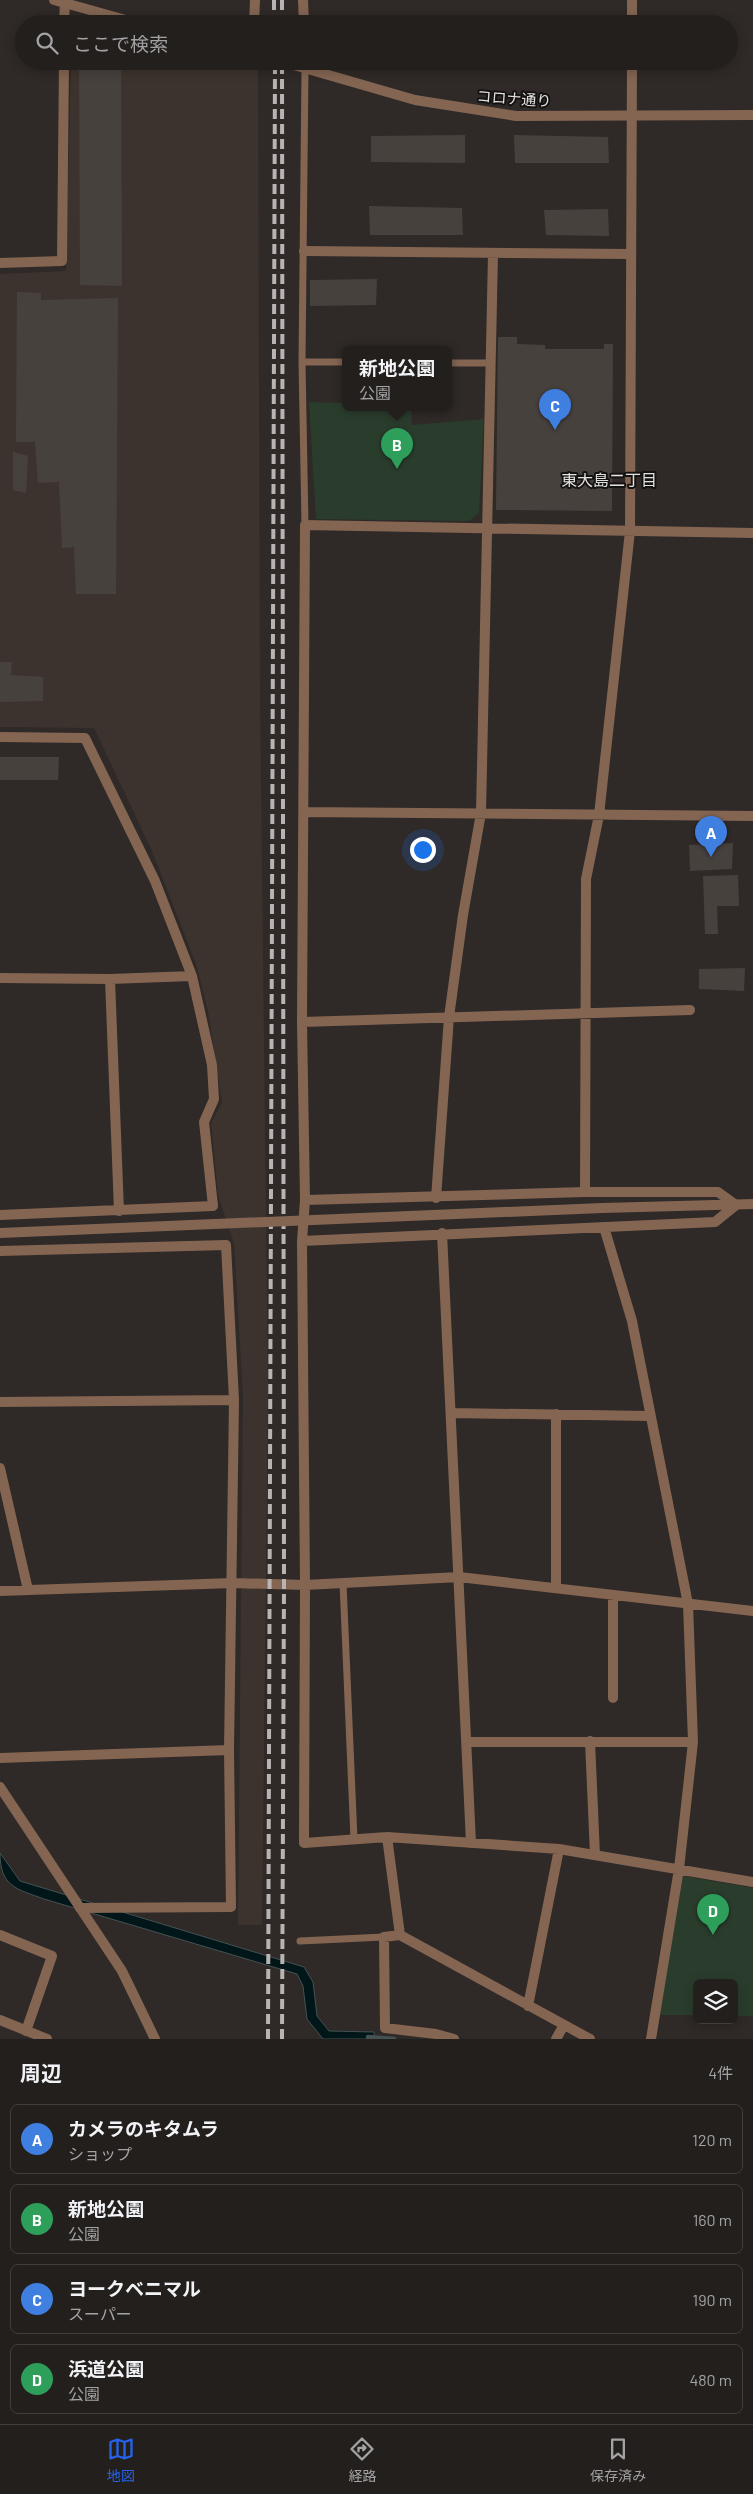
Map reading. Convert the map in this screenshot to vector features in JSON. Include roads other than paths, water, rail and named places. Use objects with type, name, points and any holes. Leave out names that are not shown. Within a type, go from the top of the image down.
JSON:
[{"type":"street","points":[[254,15],[255,0]]},
{"type":"street","points":[[303,0],[304,15]]},
{"type":"street","points":[[632,0],[632,15]]},
{"type":"street","points":[[63,15],[61,1],[109,15]]},
{"type":"street","points":[[0,263],[62,261],[64,70]]},
{"type":"street","name":"コロナ通り","points":[[321,70],[415,100],[516,116],[753,114]]},
{"type":"street","points":[[585,1192],[586,879],[599,815],[630,531],[632,70]]},
{"type":"street","points":[[304,251],[630,254]]},
{"type":"street","points":[[436,1198],[449,1017],[463,915],[481,813],[493,254]]},
{"type":"street","points":[[753,533],[305,525],[302,1022],[305,1200],[302,1241],[305,1585],[304,1843],[386,1837],[559,1849],[753,1882]]},
{"type":"street","points":[[0,737],[85,738],[154,881],[192,976],[212,1065],[214,1098],[204,1122],[213,1206],[0,1215]]},
{"type":"street","points":[[304,812],[753,816]]},
{"type":"street","points":[[0,978],[110,979],[192,976]]},
{"type":"street","points":[[110,979],[119,1211]]},
{"type":"street","points":[[302,1022],[690,1010]]},
{"type":"street","points":[[305,1200],[436,1198],[585,1192],[718,1192],[736,1205]]},
{"type":"street","points":[[0,1233],[602,1208],[753,1204]]},
{"type":"street","points":[[302,1241],[442,1233],[715,1222],[736,1205]]},
{"type":"street","points":[[604,1227],[632,1321],[688,1604],[693,1742],[679,1868],[651,2039]]},
{"type":"street","points":[[442,1233],[471,1843]]},
{"type":"street","points":[[0,1251],[226,1245],[234,1400],[233,1582],[229,1750],[231,1908],[80,1908]]},
{"type":"street","points":[[0,1402],[234,1400]]},
{"type":"street","points":[[451,1413],[650,1416]]},
{"type":"street","points":[[556,1414],[556,1588]]},
{"type":"street","points":[[0,1468],[28,1590]]},
{"type":"street","points":[[0,1591],[233,1582],[305,1585],[458,1577],[753,1611]]},
{"type":"street","points":[[613,1595],[613,1698]]},
{"type":"street","points":[[590,1741],[595,1855]]},
{"type":"street","points":[[467,1742],[693,1742]]},
{"type":"street","points":[[0,1758],[229,1750]]},
{"type":"street","points":[[0,1787],[122,1971],[155,2039]]},
{"type":"street","points":[[386,1837],[400,1935]]},
{"type":"street","points":[[528,2006],[559,1849]]},
{"type":"street","points":[[0,1935],[52,1956],[26,2031]]},
{"type":"street","points":[[454,2039],[436,2034],[385,2028],[384,1937],[400,1935],[590,2039]]},
{"type":"street","points":[[0,2020],[47,2039]]},
{"type":"street","points":[[556,2039],[564,2024]]},
{"type":"lane","points":[[305,70],[302,362],[305,525]]},
{"type":"lane","points":[[302,362],[342,362]]},
{"type":"lane","points":[[452,363],[490,363]]},
{"type":"lane","points":[[343,1583],[354,1839]]},
{"type":"lane","points":[[300,1941],[384,1937]]},
{"type":"waterway","points":[[368,2037],[394,2039]]},
{"type":"railway","points":[[274,0],[274,15]]},
{"type":"railway","points":[[282,0],[282,15]]},
{"type":"railway","points":[[268,2039],[275,70]]},
{"type":"railway","points":[[282,70],[284,1583],[282,2039]]},
{"type":"place","name":"ヨークベニマル","points":[[555,430]]},
{"type":"place","name":"新地公園","points":[[397,469]]},
{"type":"place","name":"カメラのキタムラ","points":[[711,857]]},
{"type":"place","name":"浜道公園","points":[[713,1935]]},
{"type":"district","name":"東大島二丁目","points":[[609,479]]}]
